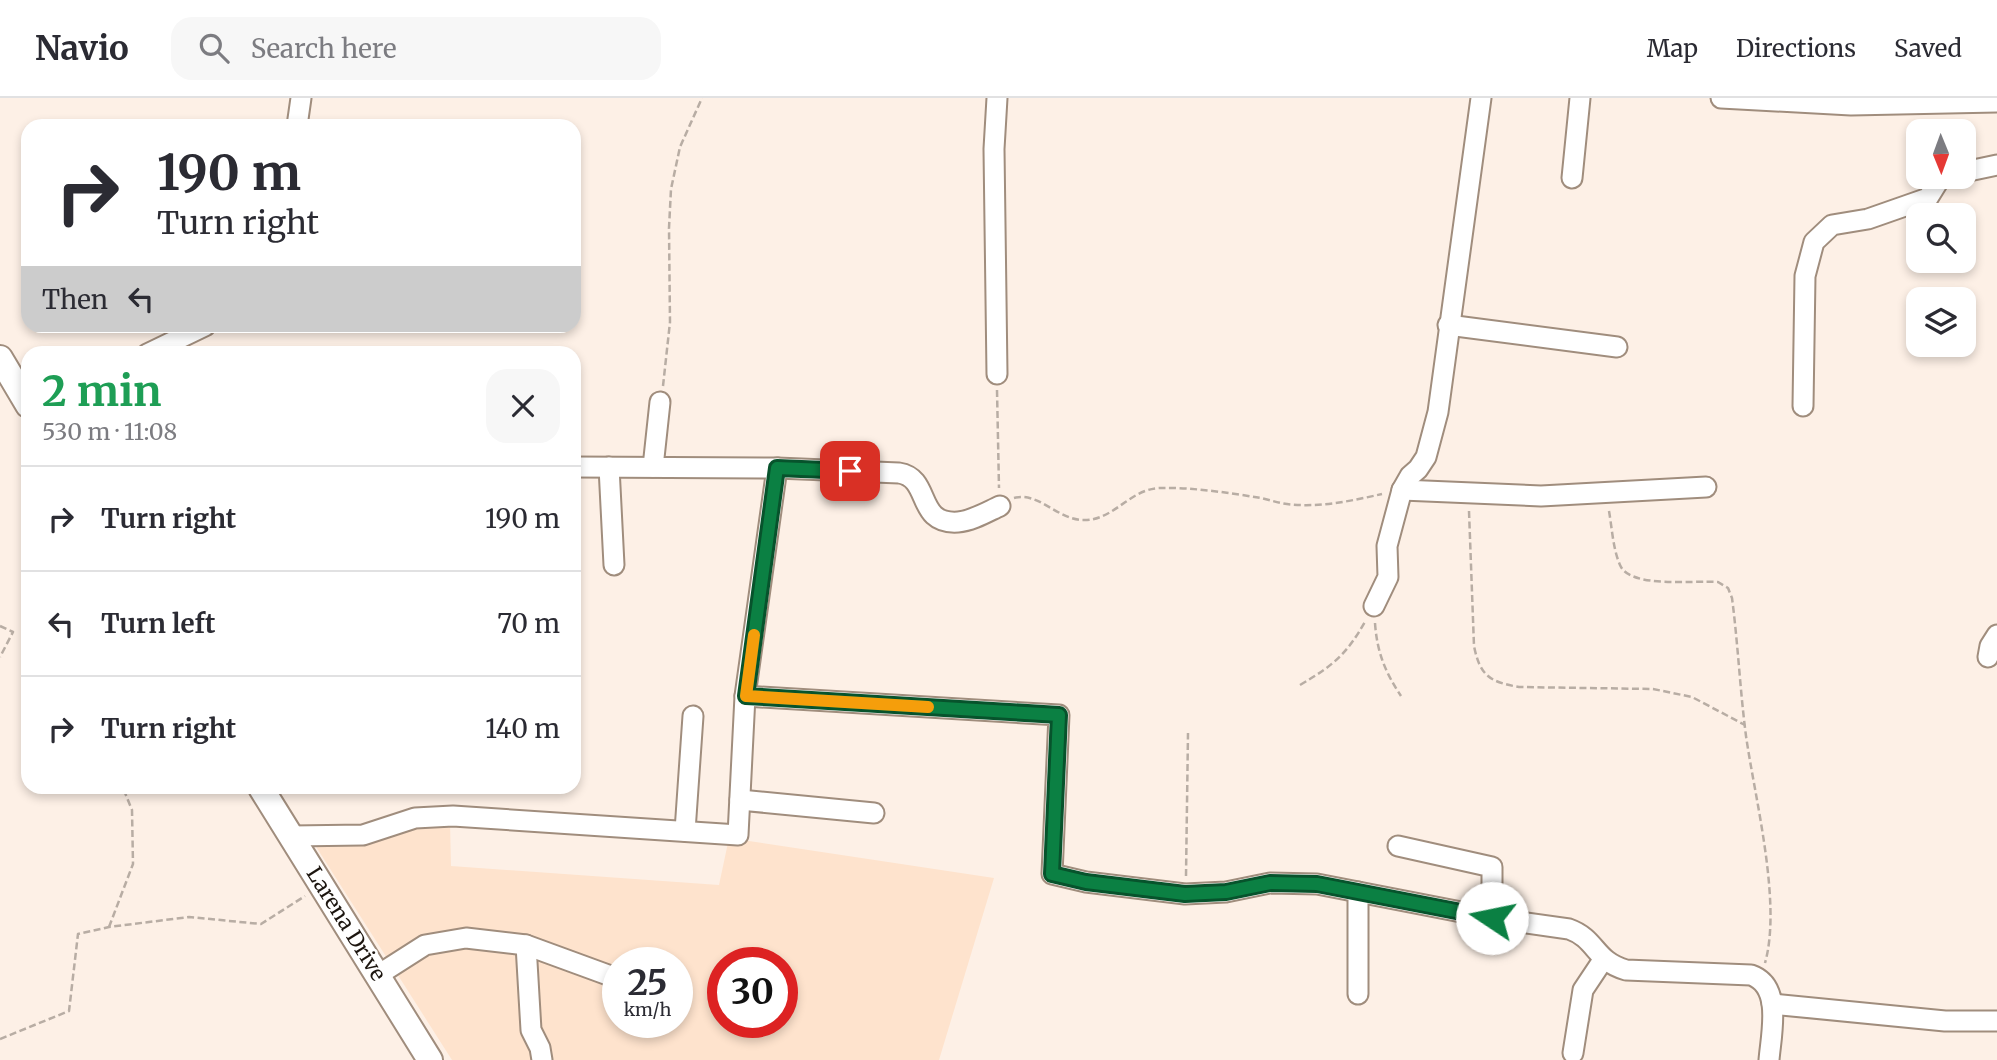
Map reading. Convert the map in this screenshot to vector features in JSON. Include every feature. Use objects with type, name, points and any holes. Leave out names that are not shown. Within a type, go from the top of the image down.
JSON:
[{"type":"main road","points":[[0,358],[21,393]]},
{"type":"main road","name":"Larena Drive","points":[[265,794],[430,1060]]},
{"type":"street","points":[[298,119],[301,98]]},
{"type":"street","points":[[997,98],[994,149],[997,374]]},
{"type":"street","points":[[1374,606],[1388,577],[1387,546],[1402,490],[1426,457],[1443,386],[1448,325],[1480,98]]},
{"type":"street","points":[[1572,178],[1580,98]]},
{"type":"street","points":[[1721,98],[1851,105],[1963,100],[1997,102]]},
{"type":"street","points":[[1976,169],[1997,165]]},
{"type":"street","points":[[1803,406],[1805,276],[1814,242],[1832,225],[1868,219],[1928,198],[1934,189]]},
{"type":"street","points":[[1448,325],[1618,347]]},
{"type":"street","points":[[163,346],[190,333]]},
{"type":"street","points":[[653,467],[660,402]]},
{"type":"street","points":[[581,467],[777,468],[908,474],[915,479],[925,504],[933,515],[947,521],[960,522],[1000,506]]},
{"type":"street","points":[[610,467],[614,565]]},
{"type":"street","points":[[292,836],[363,835],[415,818],[442,816],[738,835],[746,696],[777,468]]},
{"type":"street","points":[[1402,490],[1541,496],[1706,487]]},
{"type":"street","points":[[1988,657],[1990,646],[1997,635]]},
{"type":"street","points":[[746,696],[1059,715],[1052,874],[1086,882],[1185,894],[1226,892],[1270,883],[1295,882],[1492,918],[1569,929],[1580,933],[1603,960],[1626,970],[1751,975],[1760,978],[1767,985],[1772,1004],[1769,1060]]},
{"type":"street","points":[[685,831],[693,716]]},
{"type":"street","points":[[740,800],[874,813]]},
{"type":"street","points":[[1398,846],[1492,867],[1492,918]]},
{"type":"street","points":[[1358,892],[1358,995]]},
{"type":"street","points":[[378,975],[425,945],[466,938],[526,945],[602,973]]},
{"type":"street","points":[[526,945],[531,1030],[540,1048],[542,1060]]},
{"type":"street","points":[[1573,1052],[1583,990],[1603,960]]},
{"type":"street","points":[[1772,1004],[1945,1021],[1997,1021]]},
{"type":"path","points":[[660,402],[670,322],[671,188],[680,147],[702,98]]},
{"type":"path","points":[[997,374],[1000,506]]},
{"type":"path","points":[[1000,506],[1009,500],[1028,497],[1061,515],[1082,520],[1098,518],[1114,511],[1135,494],[1160,488],[1247,496],[1284,504],[1306,505],[1364,499],[1402,490]]},
{"type":"path","points":[[1468,493],[1474,646],[1477,662],[1485,675],[1498,684],[1519,687],[1653,689],[1692,698],[1745,725]]},
{"type":"path","points":[[1606,494],[1620,567],[1629,576],[1642,580],[1717,582],[1728,588],[1734,612],[1745,725],[1765,854],[1770,919],[1766,960],[1760,978]]},
{"type":"path","points":[[1300,685],[1342,656],[1355,640],[1374,606]]},
{"type":"path","points":[[1374,606],[1381,660],[1388,677],[1401,696]]},
{"type":"path","points":[[0,626],[13,632],[0,657]]},
{"type":"path","points":[[1185,894],[1188,733]]},
{"type":"path","points":[[109,927],[133,864],[132,810],[125,794]]},
{"type":"path","points":[[0,1040],[69,1011],[78,934],[109,927],[189,917],[261,923],[322,885]]},
{"type":"shaded area","points":[[450,822],[451,866],[719,885],[729,838],[994,878],[939,1060],[452,1060],[313,842],[406,826]]},
{"type":"slow traffic","points":[[754,635],[746,696],[928,707]]},
{"type":"route","points":[[850,471],[777,468],[746,696],[1059,715],[1052,874],[1086,882],[1185,894],[1226,892],[1270,883],[1317,884],[1492,918]]}]
